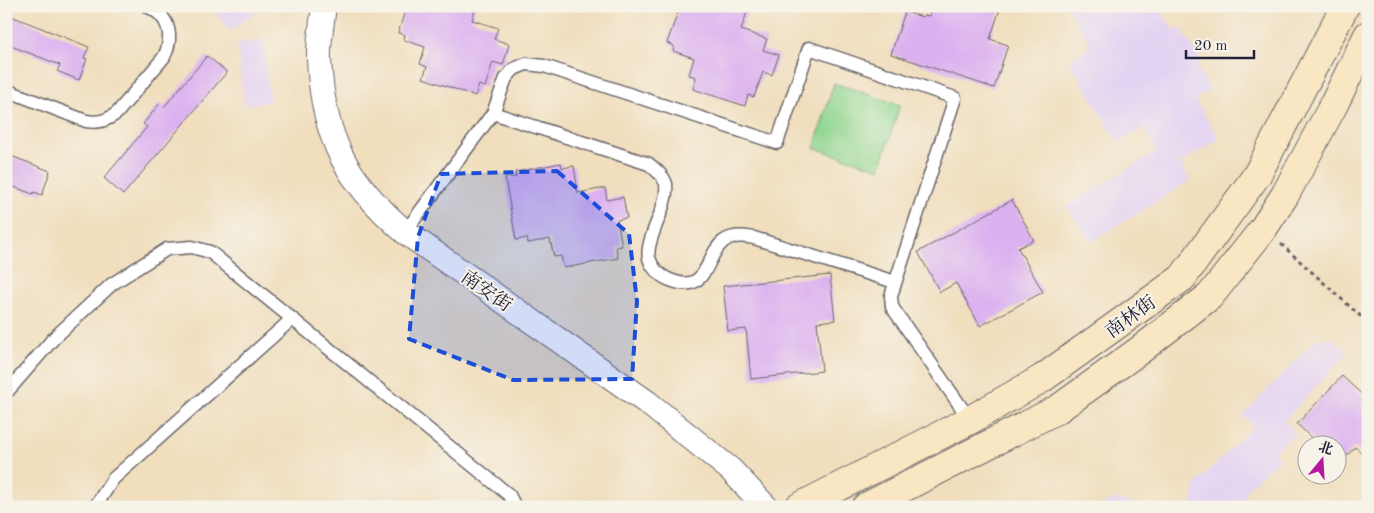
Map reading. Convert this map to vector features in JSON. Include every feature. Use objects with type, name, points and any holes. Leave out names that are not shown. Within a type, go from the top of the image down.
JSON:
[{"type":"main road","name":"南林街","points":[[799,507],[970,420],[1043,378],[1182,278],[1257,175],[1339,13]]},
{"type":"main road","name":"南林街","points":[[866,507],[1058,409],[1140,350],[1210,296],[1263,229],[1285,195],[1333,106],[1368,35]]},
{"type":"street","name":"南安街","points":[[324,6],[319,58],[326,116],[336,148],[353,178],[385,215],[405,232],[648,403],[731,470],[766,507]]},
{"type":"lane","points":[[6,90],[86,121],[98,123],[107,120],[117,113],[164,58],[168,48],[170,33],[168,24],[162,16],[147,6]]},
{"type":"lane","points":[[405,232],[493,113],[506,78],[514,70],[526,64],[544,66],[777,143],[809,48],[955,98],[891,296],[892,307],[970,420]]},
{"type":"lane","points":[[493,113],[649,164],[659,172],[666,183],[665,197],[648,247],[649,257],[654,268],[670,280],[681,283],[692,282],[701,276],[723,241],[733,236],[743,236],[895,282]]},
{"type":"lane","points":[[6,393],[54,338],[112,284],[167,249],[192,247],[210,252],[509,494],[514,507]]},
{"type":"lane","points":[[95,507],[113,479],[292,319]]},
{"type":"path","points":[[1263,229],[1368,323]]},
{"type":"highlighted area","points":[[557,171],[629,234],[637,301],[632,379],[513,380],[409,339],[418,237],[441,174]]},
{"type":"shaded area","points":[[211,6],[261,6],[262,8],[229,31]]},
{"type":"shaded area","points":[[1067,6],[1136,6],[1142,16],[1158,6],[1173,30],[1180,27],[1201,62],[1196,66],[1210,90],[1195,99],[1219,139],[1180,163],[1190,181],[1090,242],[1067,206],[1157,151],[1143,128],[1118,143],[1068,60],[1091,46]]},
{"type":"shaded area","points":[[263,40],[270,102],[244,105],[237,43]]},
{"type":"shaded area","points":[[1331,338],[1348,352],[1284,421],[1296,432],[1274,452],[1279,459],[1246,490],[1244,507],[1191,507],[1195,485],[1253,426],[1243,415],[1317,339]]},
{"type":"shaded area","points":[[1114,499],[1145,507],[1099,507]]},
{"type":"green space","points":[[834,83],[900,105],[880,169],[814,148]]},
{"type":"building","points":[[419,6],[476,6],[472,20],[498,28],[494,39],[509,44],[503,65],[493,62],[485,87],[479,85],[475,96],[423,78],[427,67],[420,64],[425,47],[404,40],[405,35],[398,33],[406,8],[417,12]]},
{"type":"building","points":[[680,6],[749,6],[741,30],[767,39],[763,50],[779,55],[772,75],[763,72],[754,97],[748,95],[745,106],[693,89],[696,77],[689,75],[694,58],[673,51],[674,46],[667,43]]},
{"type":"building","points":[[933,6],[1001,6],[990,39],[1008,45],[994,88],[891,54],[905,12],[923,17],[924,15],[929,16]]},
{"type":"building","points":[[6,14],[89,47],[84,58],[87,59],[79,80],[57,71],[60,65],[6,44]]},
{"type":"building","points":[[207,56],[227,72],[123,195],[104,178],[147,127],[143,124],[160,103],[164,107]]},
{"type":"building","points":[[6,154],[50,171],[42,195],[34,192],[33,194],[6,184]]},
{"type":"building","points":[[561,163],[562,168],[574,166],[578,193],[605,188],[607,200],[623,197],[627,218],[617,220],[622,246],[616,247],[618,258],[564,268],[561,256],[554,257],[550,239],[528,243],[527,238],[516,240],[505,178],[516,177],[515,172]]},
{"type":"building","points":[[1012,200],[1034,240],[1018,248],[1043,292],[980,326],[956,283],[940,292],[918,252]]},
{"type":"building","points":[[830,275],[835,320],[817,322],[822,371],[751,379],[746,329],[728,331],[723,286]]},
{"type":"building","points":[[1342,376],[1368,400],[1368,458],[1355,447],[1346,456],[1346,436],[1310,436],[1297,424]]}]
